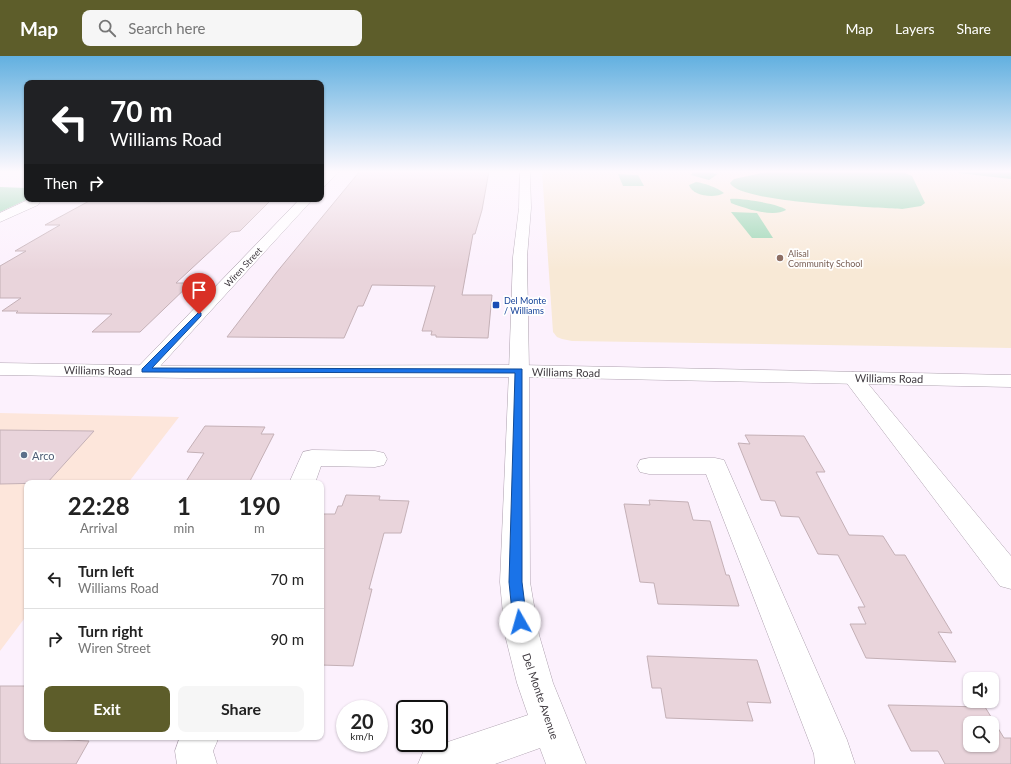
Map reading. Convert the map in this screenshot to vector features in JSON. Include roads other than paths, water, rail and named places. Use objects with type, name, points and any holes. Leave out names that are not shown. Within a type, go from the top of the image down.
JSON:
[{"type":"street","points":[[0,218],[30,204]]},
{"type":"street","name":"Wiren Street","points":[[145,371],[302,204]]},
{"type":"street","name":"Del Monte Avenue","points":[[525,204],[520,256],[515,582],[522,635],[535,683],[550,726],[566,764]]},
{"type":"street","name":"Williams Road","points":[[0,369],[145,371],[519,371],[1011,380]]},
{"type":"street","points":[[853,378],[1011,577]]},
{"type":"street","points":[[303,480],[312,458],[375,459]]},
{"type":"street","points":[[649,466],[715,466],[834,754],[836,764]]},
{"type":"street","points":[[438,764],[550,726]]},
{"type":"street","points":[[198,764],[194,751],[199,740]]},
{"type":"place","name":"Alisal Community School","points":[[780,258]]},
{"type":"place","name":"Del Monte / Williams","points":[[496,305]]},
{"type":"place","name":"Arco","points":[[24,455]]}]
